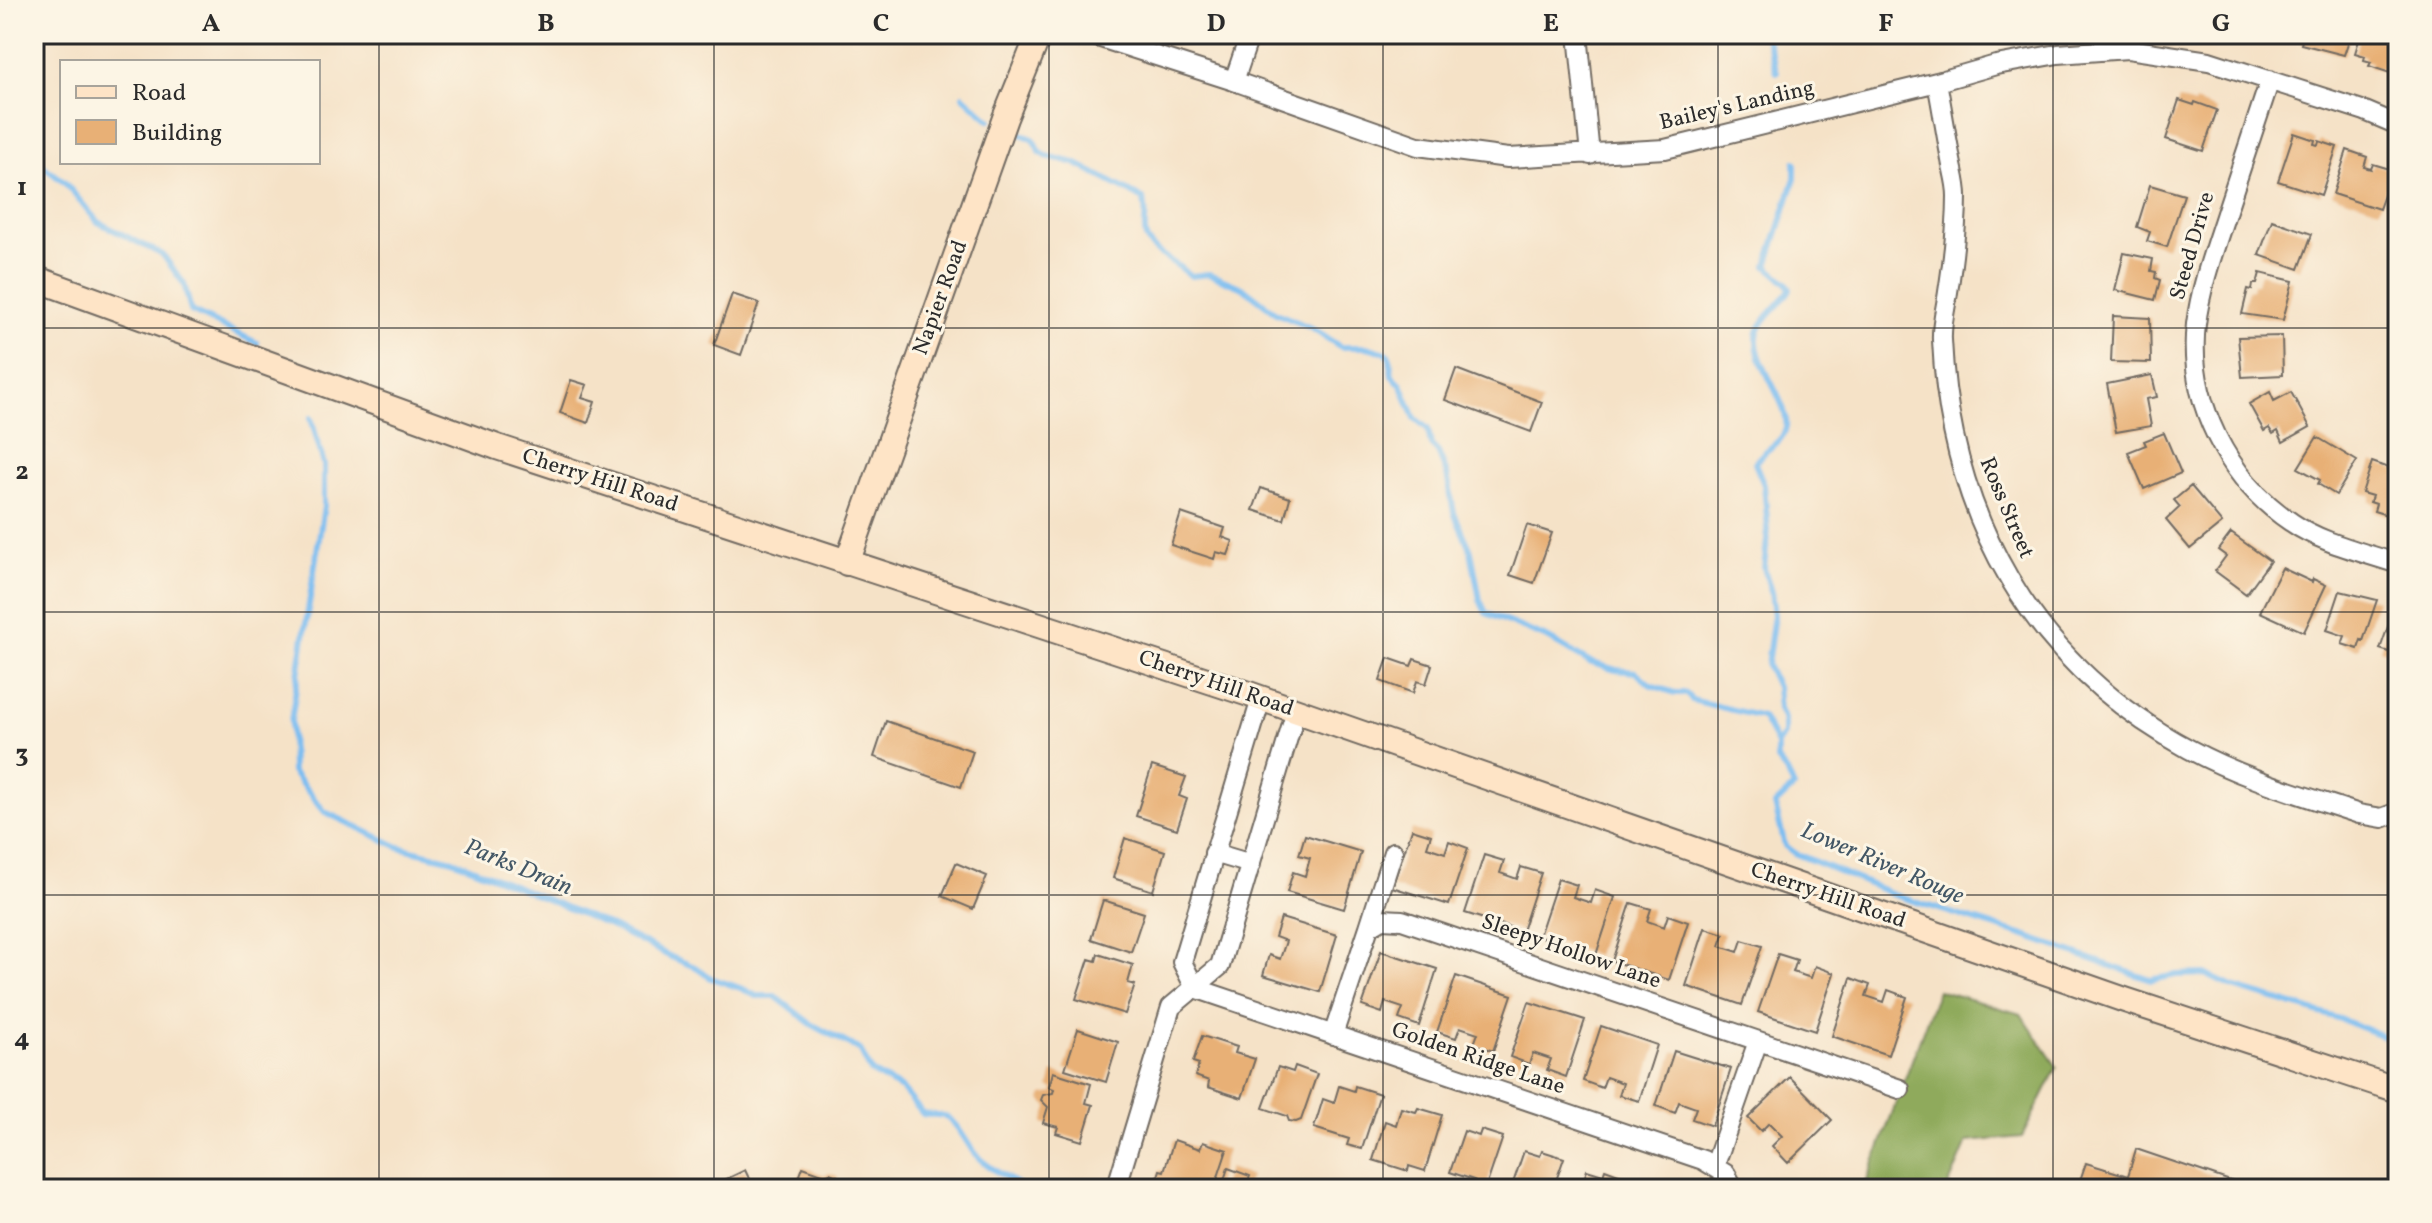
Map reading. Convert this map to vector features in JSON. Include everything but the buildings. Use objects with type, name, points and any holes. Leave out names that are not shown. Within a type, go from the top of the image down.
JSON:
[{"type":"street","name":"Napier Road","points":[[847,563],[1005,118],[1039,34]]},
{"type":"street","name":"Bailey's Landing","points":[[1088,34],[1234,81],[1418,146],[1508,158],[1665,149],[1996,65],[2058,54],[2128,49],[2209,61],[2365,111],[2398,125]]},
{"type":"street","points":[[1234,81],[1250,34]]},
{"type":"street","points":[[1578,34],[1590,155]]},
{"type":"street","name":"Steed Drive","points":[[2270,80],[2201,294],[2195,342],[2203,405],[2218,439],[2247,485],[2292,523],[2330,541],[2398,564]]},
{"type":"street","name":"Ross Street","points":[[1937,82],[1957,193],[1942,336],[1946,397],[1960,467],[1988,539],[2011,582],[2061,649],[2088,677],[2119,704],[2165,735],[2219,764],[2359,814],[2382,818],[2398,812]]},
{"type":"street","name":"Cherry Hill Road","points":[[34,278],[497,447],[1261,699],[2125,1000],[2398,1090]]},
{"type":"street","points":[[1195,988],[1182,962],[1261,699]]},
{"type":"street","points":[[1116,1189],[1171,1007],[1220,966],[1296,711]]},
{"type":"street","points":[[1333,1035],[1393,852]]},
{"type":"street","points":[[1214,853],[1251,864]]},
{"type":"street","name":"Sleepy Hollow Lane","points":[[1369,927],[1382,919],[1402,920],[1900,1089]]},
{"type":"street","name":"Golden Ridge Lane","points":[[1195,988],[1715,1165]]},
{"type":"street","points":[[1734,1189],[1726,1174],[1715,1165],[1758,1041]]},
{"type":"green space","points":[[1938,990],[2021,1014],[2057,1067],[2022,1137],[1967,1142],[1948,1187],[1952,1189],[1864,1189]]},
{"type":"waterway","name":"Lower River Rouge","points":[[1765,34],[1777,72]]},
{"type":"waterway","points":[[963,96],[990,120]]},
{"type":"waterway","points":[[1012,130],[1033,139],[1046,156],[1075,163],[1143,199],[1145,233],[1149,243],[1191,276],[1209,274],[1245,289],[1276,313],[1309,327],[1341,347],[1367,347],[1387,353],[1392,376],[1401,384],[1415,418],[1428,429],[1431,445],[1438,452],[1447,474],[1454,513],[1471,551],[1480,600],[1486,613],[1549,639],[1589,662],[1636,672],[1651,685],[1685,693],[1692,700],[1762,717],[1777,744]]},
{"type":"waterway","name":"Parks Drain","points":[[34,159],[64,182],[98,222],[163,255],[184,284],[191,311],[257,343]]},
{"type":"waterway","name":"Lower River Rouge","points":[[1795,162],[1795,178],[1767,266],[1790,289],[1762,324],[1757,341],[1764,368],[1783,408],[1785,431],[1755,463],[1764,485],[1768,530],[1764,568],[1774,615],[1767,665],[1777,687],[1779,709],[1784,720],[1784,734],[1777,744],[1777,760],[1794,787],[1775,805],[1785,846],[1794,853],[1900,897],[2151,980],[2205,974],[2230,986],[2340,1019],[2398,1042]]},
{"type":"waterway","name":"Parks Drain","points":[[311,418],[324,465],[324,506],[291,721],[292,772],[325,812],[399,847],[453,860],[608,925],[695,967],[711,978],[756,996],[775,996],[811,1024],[860,1050],[871,1072],[902,1089],[923,1114],[948,1118],[980,1159],[1024,1189]]}]
